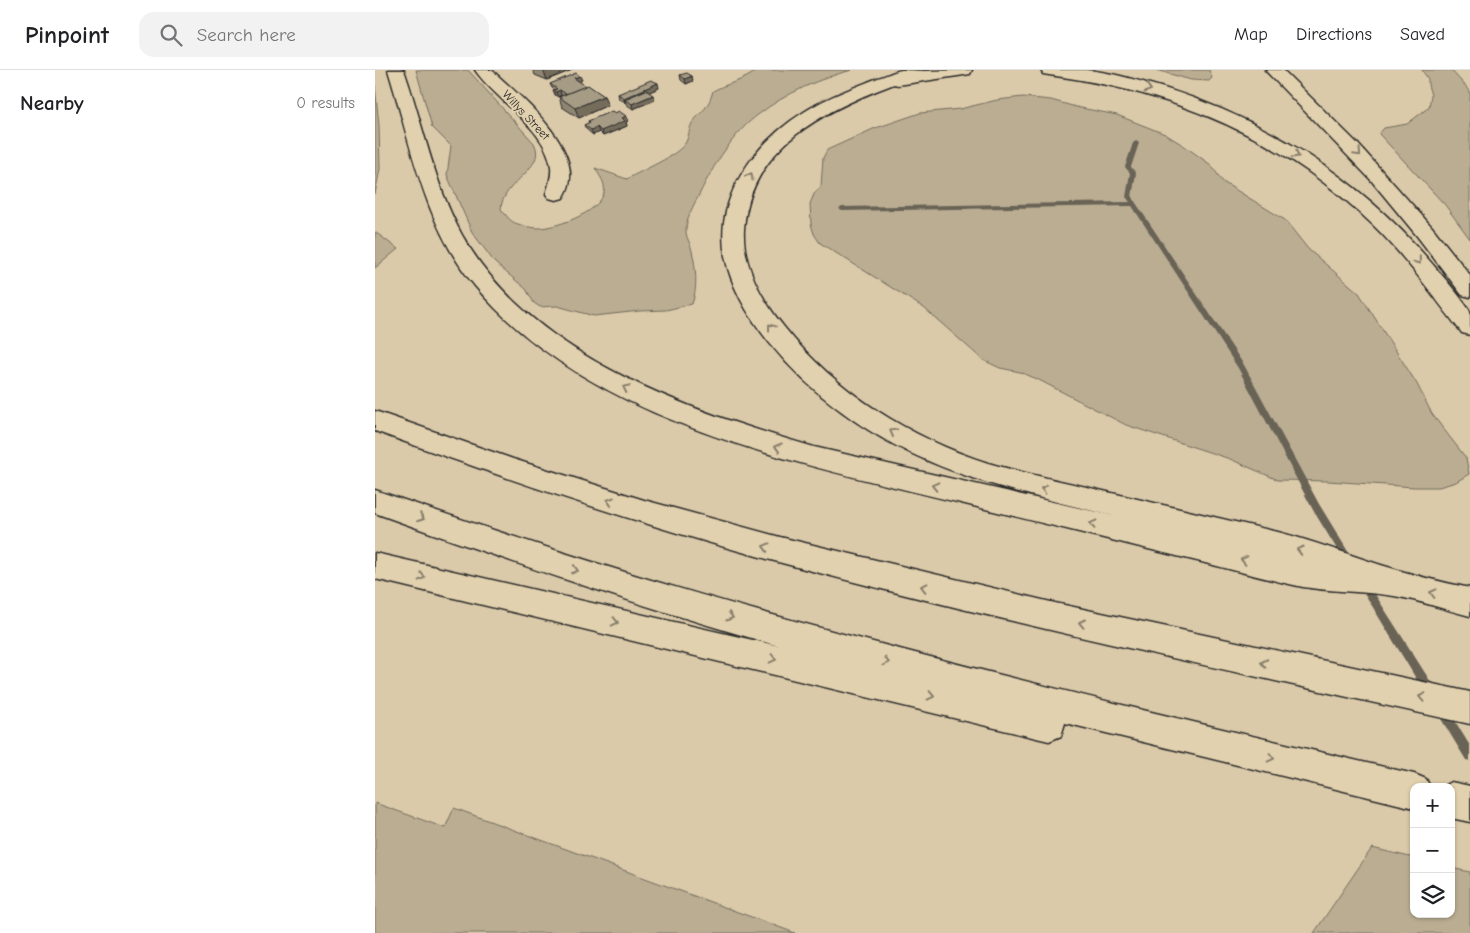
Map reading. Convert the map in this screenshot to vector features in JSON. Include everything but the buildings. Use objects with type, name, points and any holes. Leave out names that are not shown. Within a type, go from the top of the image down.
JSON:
[{"type":"main road","points":[[396,70],[437,200],[462,251],[491,290],[514,313],[541,335],[586,366],[627,389],[693,418],[790,450],[1142,524]]},
{"type":"main road","name":"Willys Street","points":[[483,70],[551,142],[560,163],[560,177],[556,194]]},
{"type":"main road","points":[[915,70],[832,104],[794,126],[761,159],[744,187],[735,214],[735,248],[739,265],[764,317],[805,368],[849,405],[910,441],[973,469],[1305,574],[1395,583],[1470,602]]},
{"type":"main road","points":[[885,82],[964,70]]},
{"type":"main road","points":[[1049,70],[1118,81],[1183,100],[1233,121],[1293,154],[1337,183],[1380,219],[1410,252],[1470,327]]},
{"type":"main road","points":[[1273,70],[1323,117],[1378,174],[1422,227],[1470,290]]},
{"type":"main road","points":[[375,422],[550,482],[763,546],[917,585],[1130,634],[1470,708]]},
{"type":"main road","points":[[375,501],[557,564],[749,623],[1123,730],[1224,747],[1410,790]]},
{"type":"main road","points":[[375,566],[1087,733],[1123,730]]},
{"type":"main road","points":[[1455,801],[1470,804]]},
{"type":"shaded area","points":[[416,70],[468,70],[534,143],[537,152],[535,160],[503,199],[501,209],[513,222],[538,228],[557,225],[580,216],[591,210],[599,202],[604,194],[604,185],[595,168],[627,179],[676,152],[686,142],[692,123],[707,105],[713,91],[718,88],[747,77],[757,70],[852,70],[815,82],[791,93],[750,121],[725,150],[705,183],[688,217],[686,233],[693,257],[696,284],[692,304],[666,310],[594,316],[557,306],[540,307],[534,303],[526,289],[495,263],[472,232],[447,175],[451,146],[432,127]]},
{"type":"shaded area","points":[[1156,70],[1209,70],[1212,78],[1209,81],[1191,80]]},
{"type":"shaded area","points":[[1422,70],[1451,70],[1470,91],[1470,239],[1445,205],[1379,134],[1384,128],[1407,124],[1429,107],[1431,95],[1428,79]]},
{"type":"shaded area","points":[[375,85],[379,125],[380,169],[375,194]]},
{"type":"shaded area","points":[[1023,97],[1051,100],[1117,115],[1165,134],[1211,165],[1223,182],[1285,220],[1308,249],[1359,293],[1417,384],[1432,414],[1466,458],[1469,474],[1456,482],[1439,487],[1278,480],[1230,459],[1126,425],[1037,379],[1020,372],[1000,368],[983,360],[924,308],[820,243],[814,234],[811,224],[810,204],[814,194],[821,186],[823,158],[827,150],[873,129],[920,113],[960,109],[997,100]]},
{"type":"shaded area","points":[[375,232],[398,249],[375,268]]},
{"type":"shaded area","points":[[375,803],[445,828],[454,808],[795,933],[375,933]]},
{"type":"shaded area","points":[[1372,848],[1410,857],[1410,918],[1455,918],[1455,869],[1470,872],[1470,933],[1314,933]]},
{"type":"waterway","points":[[1134,204],[1129,197],[1133,173],[1128,167],[1136,143]]},
{"type":"waterway","points":[[842,209],[1134,204]]},
{"type":"waterway","points":[[1134,204],[1241,367],[1316,507],[1349,561]]},
{"type":"waterway","points":[[1363,583],[1430,691]]},
{"type":"waterway","points":[[1442,710],[1470,756]]}]
